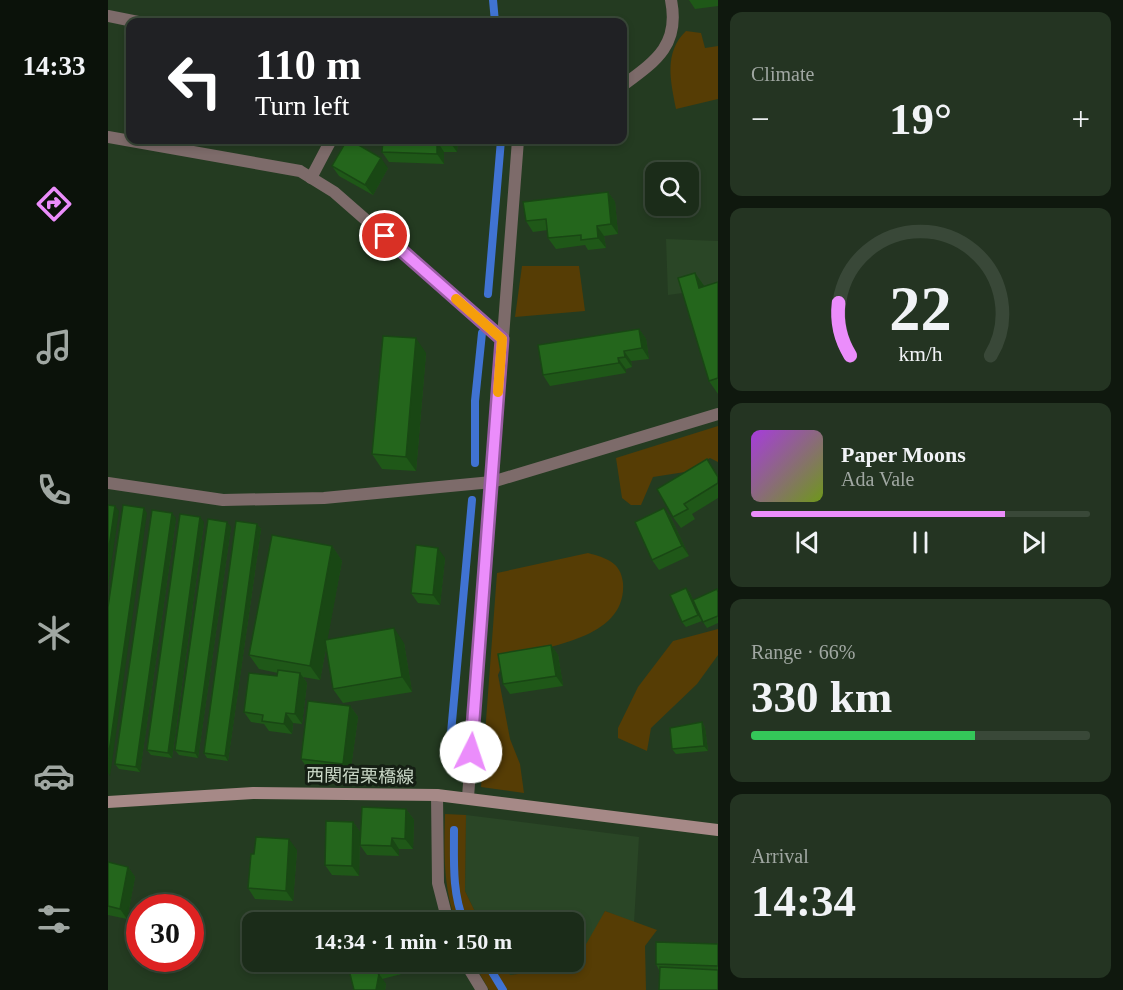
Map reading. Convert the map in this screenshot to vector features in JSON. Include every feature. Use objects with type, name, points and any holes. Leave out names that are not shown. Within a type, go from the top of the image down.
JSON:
[{"type":"main road","name":"西関宿栗橋線","points":[[108,802],[253,793],[438,795],[718,830]]},
{"type":"street","points":[[627,82],[640,73],[668,45],[675,20],[671,0]]},
{"type":"street","points":[[108,16],[126,20]]},
{"type":"street","points":[[108,137],[126,140]]},
{"type":"street","points":[[148,144],[300,171],[334,192],[502,339]]},
{"type":"street","points":[[311,178],[329,144]]},
{"type":"street","points":[[468,797],[518,144]]},
{"type":"street","points":[[108,483],[223,500],[324,498],[492,482],[718,414]]},
{"type":"street","points":[[438,795],[438,883],[445,912]]},
{"type":"street","points":[[471,972],[482,990]]},
{"type":"shaded area","points":[[686,31],[701,33],[705,48],[718,46],[718,99],[676,109],[671,78],[671,58]]},
{"type":"shaded area","points":[[666,239],[718,241],[718,387],[683,293],[668,295]]},
{"type":"shaded area","points":[[522,266],[579,266],[585,311],[515,317]]},
{"type":"shaded area","points":[[718,426],[718,462],[710,458],[685,472],[653,477],[641,505],[631,505],[622,498],[616,458]]},
{"type":"shaded area","points":[[588,553],[612,562],[619,570],[623,583],[621,602],[612,617],[581,637],[505,658],[498,675],[510,739],[520,764],[524,793],[481,787],[497,573]]},
{"type":"shaded area","points":[[718,629],[718,655],[697,684],[651,728],[647,751],[618,738],[618,728],[638,687],[673,641]]},
{"type":"shaded area","points":[[445,814],[466,815],[465,891],[475,912],[453,912],[445,855]]},
{"type":"shaded area","points":[[466,815],[639,837],[634,923],[605,911],[584,961],[584,912],[475,912],[465,891]]},
{"type":"shaded area","points":[[605,911],[657,930],[645,946],[646,990],[489,990],[479,972],[508,972],[510,975],[534,972],[584,972],[584,948]]},
{"type":"shaded area","points":[[507,972],[533,972],[509,975]]},
{"type":"building","points":[[345,144],[357,144],[381,158],[365,185],[332,166]]},
{"type":"building","points":[[383,144],[437,144],[437,154],[382,152]]},
{"type":"building","points":[[608,192],[611,224],[597,226],[598,238],[581,240],[581,235],[548,238],[546,219],[526,221],[523,202]]},
{"type":"building","points":[[695,273],[699,288],[718,282],[718,378],[709,381],[678,278]]},
{"type":"building","points":[[639,329],[642,348],[624,351],[625,357],[618,358],[619,363],[543,375],[538,345]]},
{"type":"building","points":[[383,336],[416,338],[406,457],[372,454]]},
{"type":"building","points":[[707,459],[718,477],[718,483],[684,504],[688,509],[673,517],[657,489]]},
{"type":"building","points":[[108,505],[115,506],[108,554]]},
{"type":"building","points":[[123,505],[144,508],[108,759],[108,607]]},
{"type":"building","points":[[664,508],[682,546],[652,560],[635,522]]},
{"type":"building","points":[[152,510],[172,513],[136,767],[115,764]]},
{"type":"building","points":[[180,514],[200,517],[168,753],[147,750]]},
{"type":"building","points":[[208,519],[227,522],[195,753],[175,750]]},
{"type":"building","points":[[236,521],[257,524],[225,756],[204,753]]},
{"type":"building","points":[[272,535],[332,546],[310,666],[249,655]]},
{"type":"building","points":[[416,545],[438,548],[433,595],[411,593]]},
{"type":"building","points":[[686,588],[698,615],[682,622],[670,595]]},
{"type":"building","points":[[717,589],[718,616],[703,622],[693,600]]},
{"type":"building","points":[[394,628],[402,677],[333,689],[325,640]]},
{"type":"building","points":[[551,645],[556,676],[503,684],[498,654]]},
{"type":"building","points":[[278,670],[300,673],[295,714],[286,713],[284,724],[262,721],[263,715],[244,712],[249,673],[277,676]]},
{"type":"building","points":[[308,701],[350,706],[343,764],[301,759]]},
{"type":"building","points":[[702,722],[704,746],[672,749],[670,728]]},
{"type":"building","points":[[362,807],[406,809],[405,839],[392,838],[391,846],[360,845]]},
{"type":"building","points":[[326,821],[353,822],[352,866],[325,865]]},
{"type":"building","points":[[256,837],[289,839],[286,891],[248,888],[251,854],[254,854]]},
{"type":"building","points":[[108,862],[128,867],[120,909],[108,906]]},
{"type":"building","points":[[656,942],[718,944],[718,966],[656,964]]},
{"type":"building","points":[[660,967],[718,970],[718,990],[659,990]]},
{"type":"building","points":[[350,972],[379,974],[376,990],[354,990]]},
{"type":"waterway","points":[[493,0],[495,18]]},
{"type":"waterway","points":[[488,294],[501,144]]},
{"type":"waterway","points":[[475,463],[475,401],[482,333]]},
{"type":"waterway","points":[[449,755],[472,500]]},
{"type":"waterway","points":[[454,830],[454,866],[460,912]]},
{"type":"waterway","points":[[492,972],[503,990]]},
{"type":"slow traffic","points":[[456,299],[502,339],[498,392]]},
{"type":"route","points":[[385,236],[502,339],[471,752]]}]
